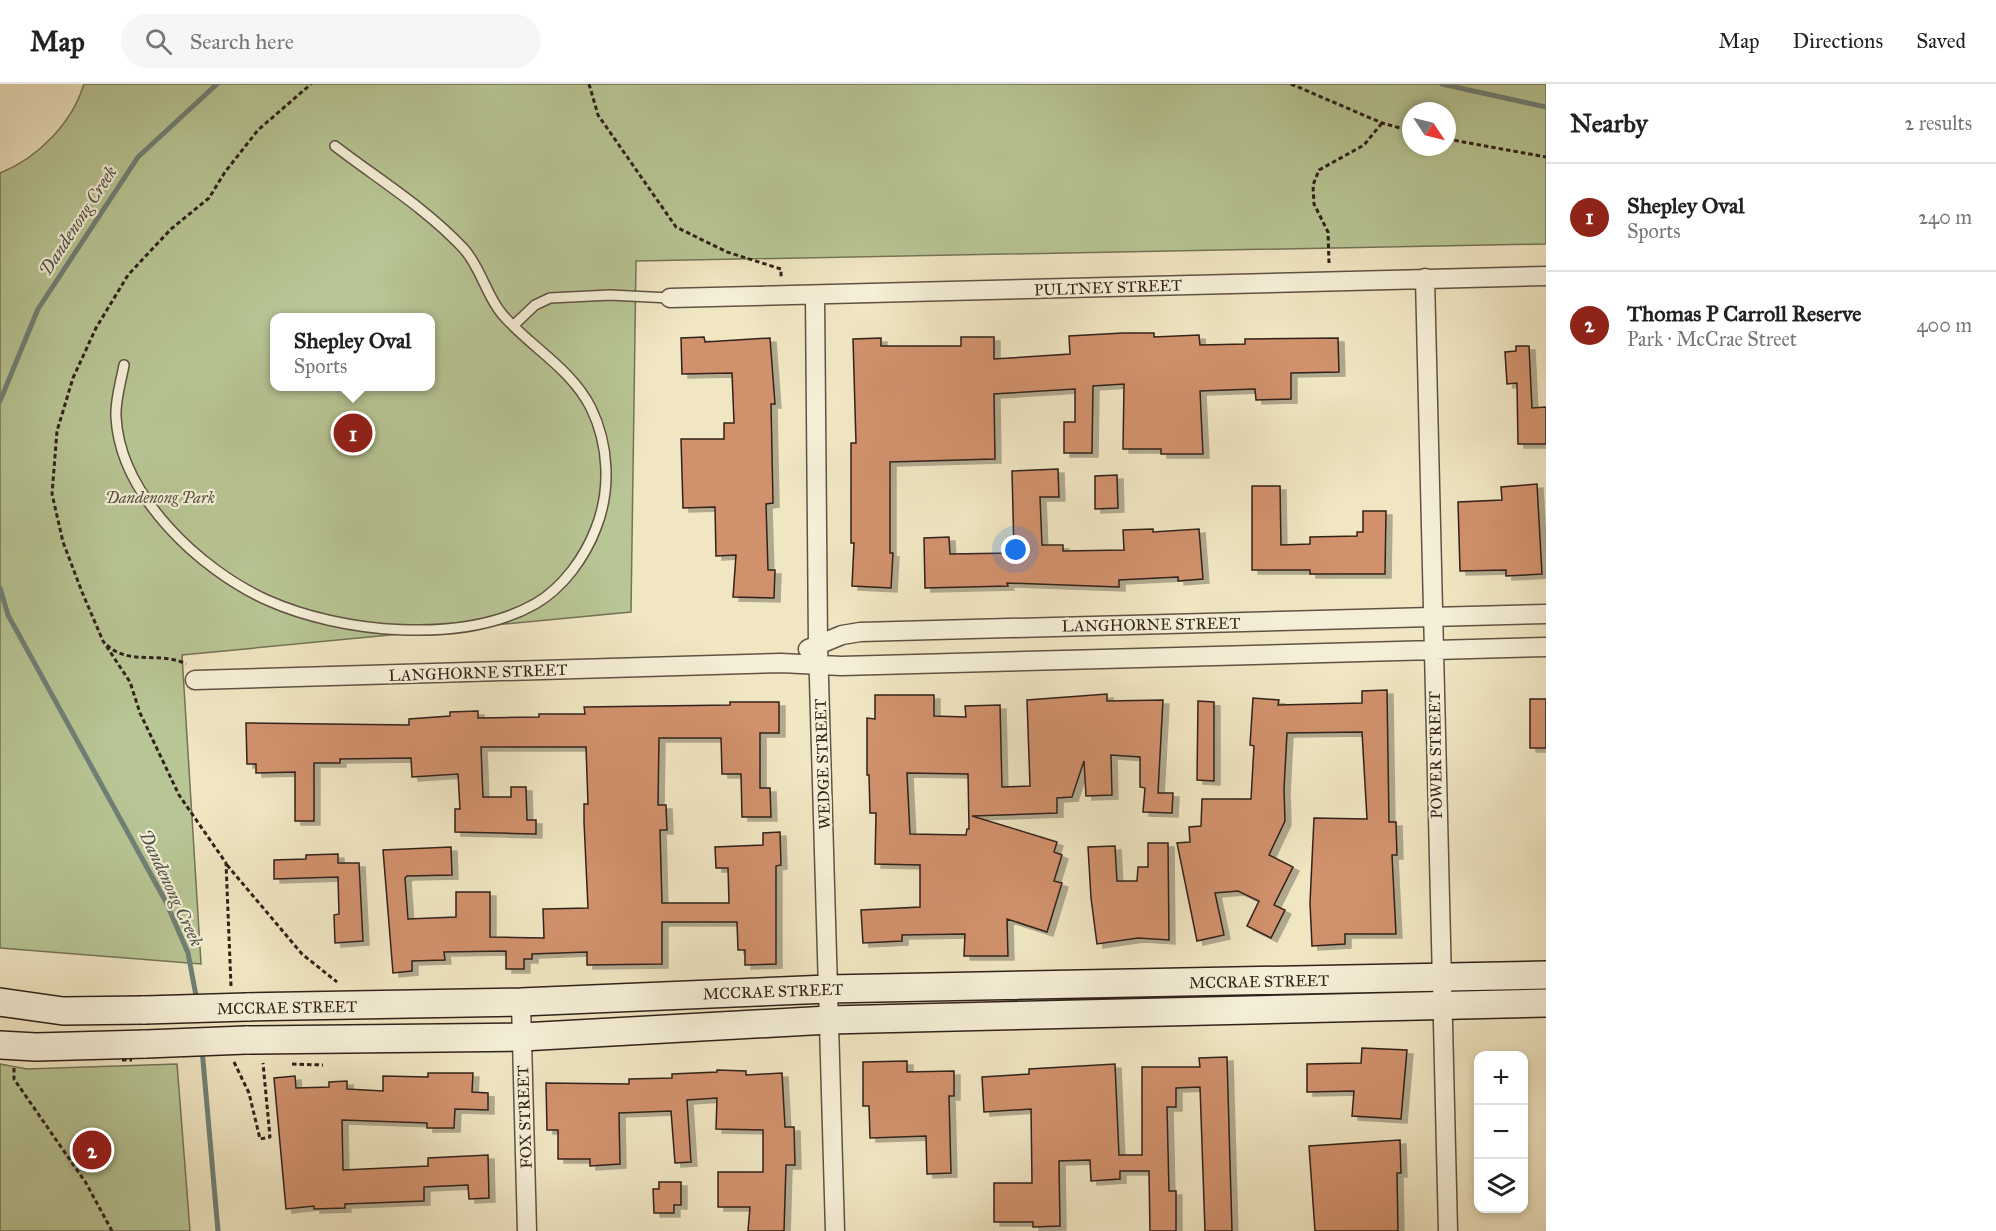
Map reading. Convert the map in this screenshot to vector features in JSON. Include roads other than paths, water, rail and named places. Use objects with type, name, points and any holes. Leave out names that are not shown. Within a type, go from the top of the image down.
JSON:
[{"type":"main road","name":"MCCRAE STREET","points":[[0,1002],[63,1011],[145,1010],[521,1002],[828,989],[1546,975]]},
{"type":"main road","name":"MCCRAE STREET","points":[[0,1045],[36,1047],[146,1044],[247,1053],[829,1020],[1546,1003]]},
{"type":"street","name":"PULTNEY STREET","points":[[670,298],[782,297],[1546,276]]},
{"type":"street","name":"POWER STREET","points":[[1425,278],[1440,978],[1448,1231]]},
{"type":"street","name":"WEDGE STREET","points":[[815,296],[818,645],[835,1231]]},
{"type":"street","name":"LANGHORNE STREET","points":[[761,663],[795,655],[842,635],[860,632],[1546,614]]},
{"type":"street","name":"LANGHORNE STREET","points":[[204,680],[761,663],[841,666],[1546,647]]},
{"type":"street","name":"FOX STREET","points":[[521,1002],[527,1231]]},
{"type":"lane","points":[[124,365],[116,418],[130,470],[145,500],[173,533],[239,586],[268,600],[316,617],[416,631],[443,630],[509,614],[534,605],[552,592],[570,573],[591,540],[605,498],[604,452],[591,408],[562,370],[514,325],[491,298],[466,251],[428,217],[335,146]]},
{"type":"lane","points":[[514,325],[535,305],[550,298],[610,295],[670,298]]},
{"type":"waterway","name":"Dandenong Creek","points":[[0,401],[38,309],[138,157],[217,84]]},
{"type":"waterway","name":"Dandenong Creek","points":[[1442,84],[1546,107]]},
{"type":"waterway","name":"Dandenong Creek","points":[[0,588],[8,615],[166,902],[188,953],[197,1001]]},
{"type":"waterway","name":"Dandenong Creek","points":[[202,1049],[218,1231]]},
{"type":"place","name":"Shepley Oval","points":[[353,433]]},
{"type":"place","name":"Thomas P Carroll Reserve","points":[[92,1150]]},
{"type":"park label","name":"Dandenong Park","points":[[160,497]]}]
